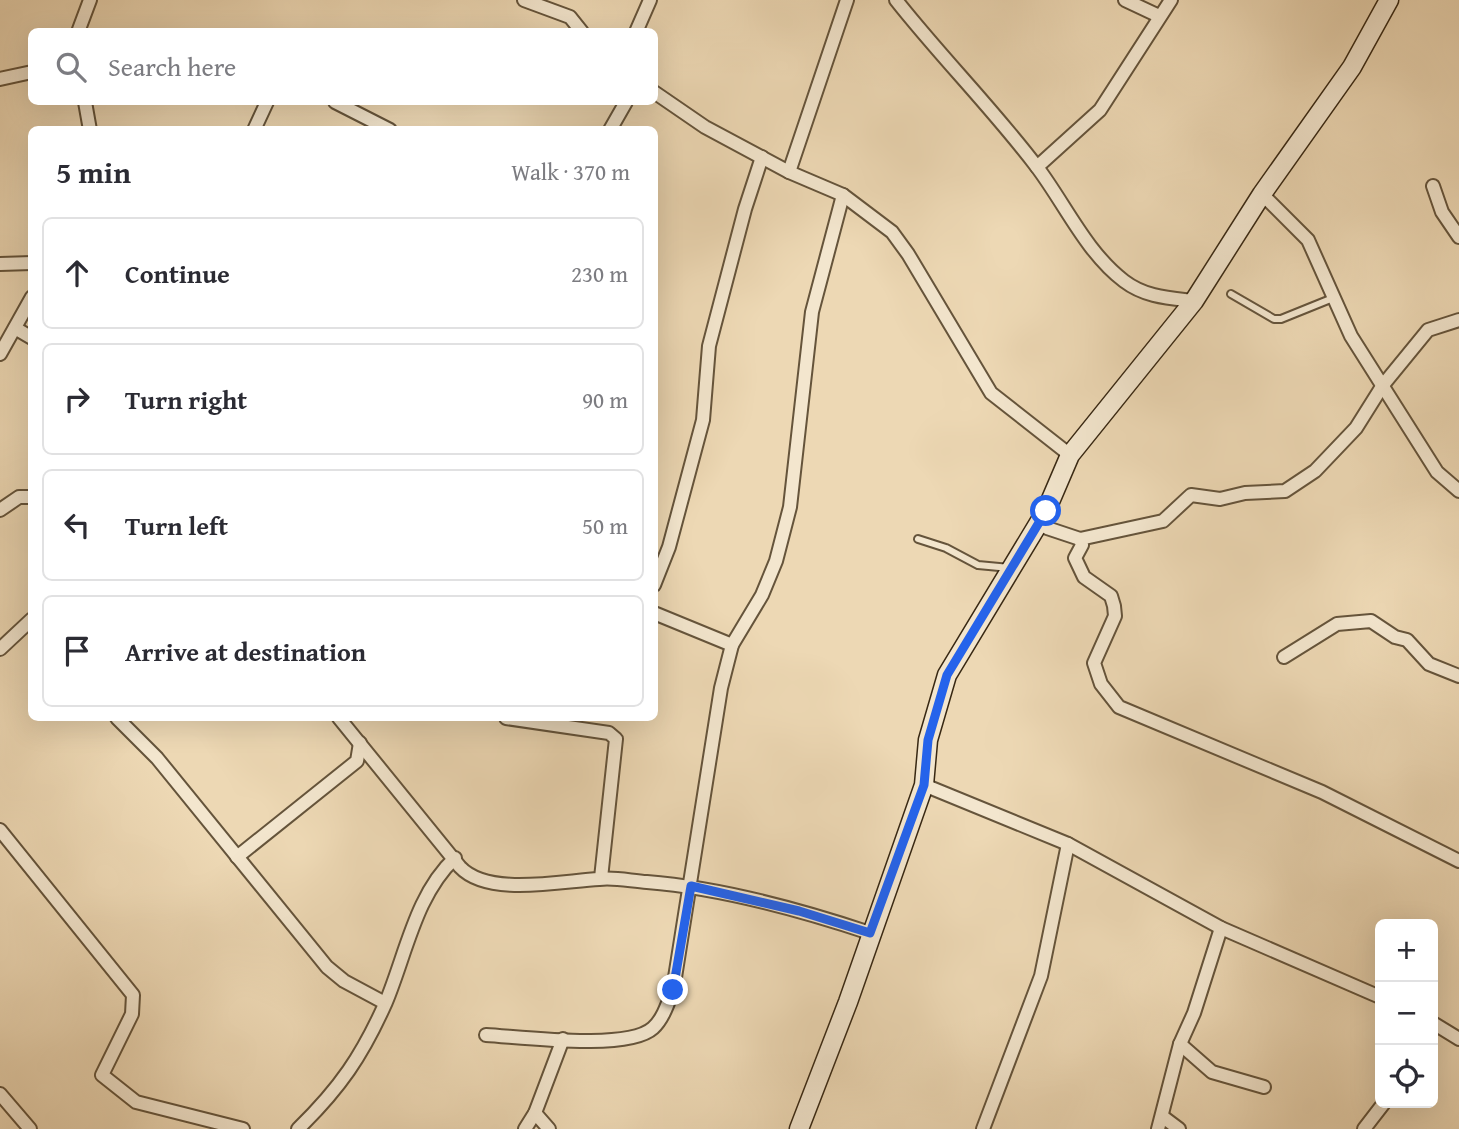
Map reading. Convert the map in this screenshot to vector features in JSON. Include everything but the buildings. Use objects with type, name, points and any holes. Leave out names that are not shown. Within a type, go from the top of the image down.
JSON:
[{"type":"street","points":[[80,28],[90,0]]},
{"type":"street","points":[[524,0],[570,17],[579,28]]},
{"type":"street","points":[[638,28],[650,0]]},
{"type":"street","points":[[789,172],[847,0]]},
{"type":"street","points":[[896,0],[1037,167],[1099,257],[1123,280],[1145,295],[1194,301]]},
{"type":"street","points":[[1125,0],[1159,16]]},
{"type":"street","points":[[1037,167],[1100,110],[1171,0]]},
{"type":"street","points":[[799,1129],[848,1002],[924,785],[928,740],[947,675],[1046,511],[1070,455],[1194,301],[1262,194],[1352,67],[1389,0]]},
{"type":"street","points":[[0,79],[28,73]]},
{"type":"street","points":[[658,95],[705,127],[762,158],[843,195],[892,232],[991,393],[1070,455]]},
{"type":"street","points":[[86,105],[89,126]]},
{"type":"street","points":[[256,126],[266,105]]},
{"type":"street","points":[[341,105],[382,126]]},
{"type":"street","points":[[612,126],[624,105]]},
{"type":"street","points":[[658,575],[669,547],[703,420],[709,346],[745,209],[762,158]]},
{"type":"street","points":[[1433,186],[1443,212],[1459,237]]},
{"type":"street","points":[[1262,194],[1308,240],[1351,336],[1437,472],[1459,491]]},
{"type":"street","points":[[486,1035],[624,1041],[645,1034],[658,1023],[673,990],[721,688],[732,645],[767,583],[790,507],[812,312],[843,195]]},
{"type":"street","points":[[0,264],[28,262]]},
{"type":"street","points":[[0,354],[28,305]]},
{"type":"street","points":[[1046,511],[1048,528],[1080,539],[1163,522],[1191,495],[1220,499],[1245,493],[1285,491],[1314,471],[1356,428],[1383,385],[1427,330],[1459,320]]},
{"type":"street","points":[[15,328],[28,336]]},
{"type":"street","points":[[0,510],[19,497],[28,497]]},
{"type":"street","points":[[1080,539],[1082,545],[1075,558],[1084,578],[1111,596],[1114,606],[1115,616],[1094,663],[1101,684],[1119,707],[1322,792],[1459,861]]},
{"type":"street","points":[[658,615],[732,645]]},
{"type":"street","points":[[1284,657],[1337,624],[1371,621],[1395,637],[1406,640],[1429,664],[1459,676]]},
{"type":"street","points":[[0,649],[28,623]]},
{"type":"street","points":[[120,721],[157,758],[327,967],[344,981],[385,1003]]},
{"type":"street","points":[[342,721],[379,771],[469,876],[487,884],[572,882],[601,878],[691,886],[799,911],[870,933]]},
{"type":"street","points":[[526,721],[608,733],[616,739],[601,878]]},
{"type":"street","points":[[237,858],[357,761],[360,743]]},
{"type":"street","points":[[924,785],[1068,844],[1222,928],[1375,995]]},
{"type":"street","points":[[0,830],[133,995],[132,1014],[102,1074],[136,1102],[243,1129]]},
{"type":"street","points":[[983,1129],[1041,976],[1068,844]]},
{"type":"street","points":[[298,1129],[326,1102],[355,1066],[385,1003],[431,885],[455,858]]},
{"type":"street","points":[[1179,1129],[1161,1123],[1180,1044],[1194,1013],[1222,928]]},
{"type":"street","points":[[1438,1026],[1459,1039]]},
{"type":"street","points":[[525,1129],[535,1113],[563,1039]]},
{"type":"street","points":[[1180,1044],[1212,1072],[1264,1087]]},
{"type":"street","points":[[0,1094],[30,1129]]},
{"type":"street","points":[[1364,1129],[1380,1108]]},
{"type":"street","points":[[535,1113],[550,1129]]},
{"type":"lane","points":[[1231,294],[1274,319],[1282,319],[1333,298]]},
{"type":"lane","points":[[918,539],[946,548],[978,565],[1012,569]]},
{"type":"route","points":[[673,990],[691,886],[799,911],[870,933],[924,785],[928,740],[947,675],[1046,511]]}]
